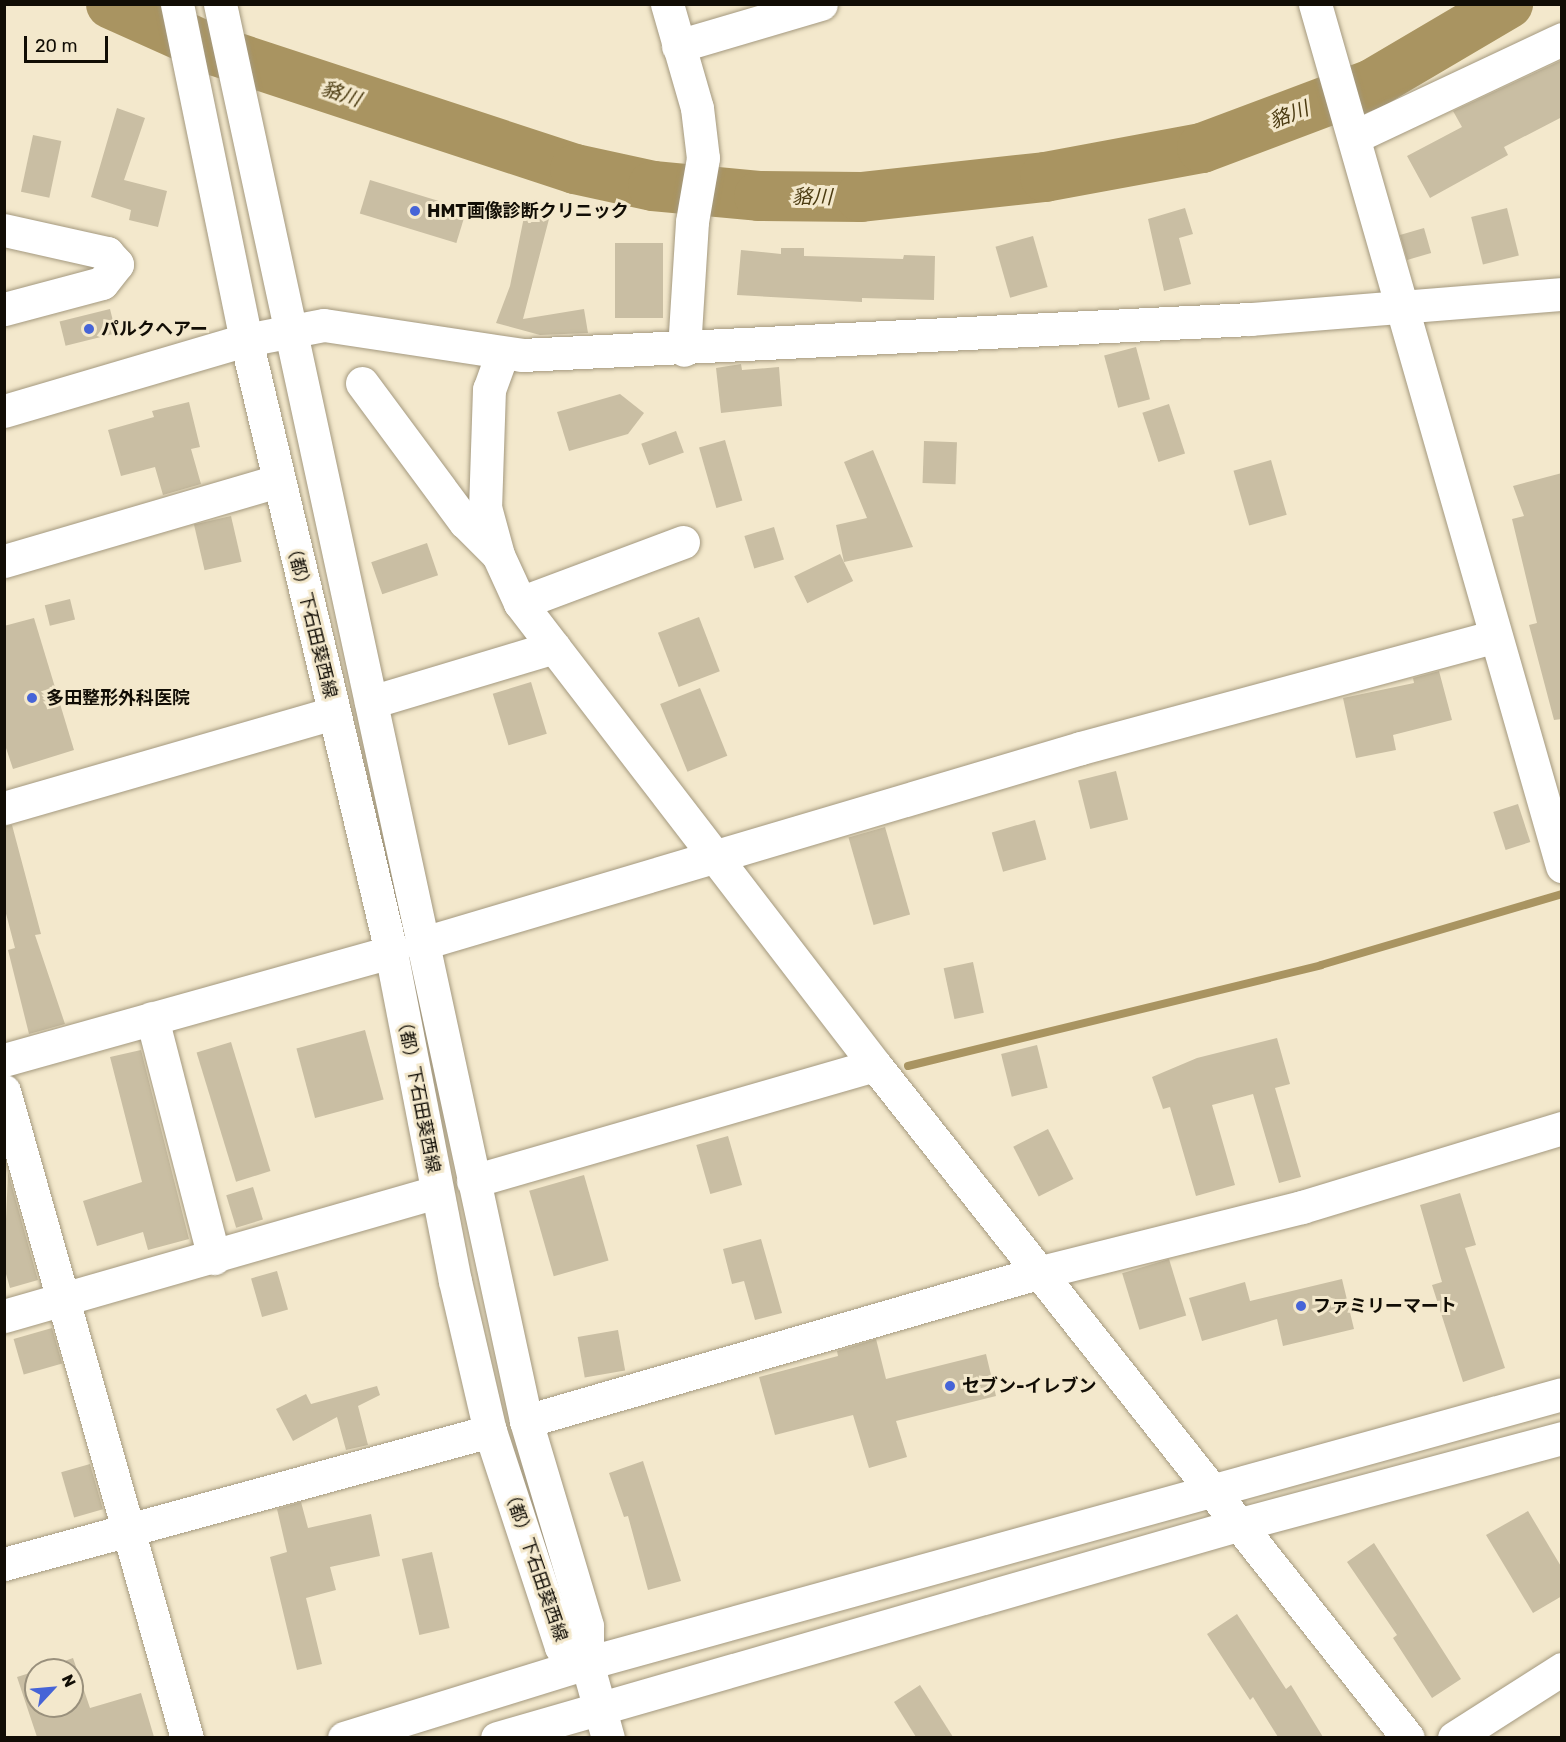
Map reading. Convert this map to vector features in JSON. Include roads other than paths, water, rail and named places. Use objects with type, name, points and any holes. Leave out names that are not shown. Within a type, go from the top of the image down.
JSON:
[{"type":"street","name":"（都）下石田葵西線","points":[[177,4],[246,340],[334,713],[406,948],[473,1181],[526,1421],[587,1626],[587,1663]]},
{"type":"street","name":"（都）下石田葵西線","points":[[220,4],[371,702],[406,948],[437,1192],[490,1431],[561,1647],[587,1663]]},
{"type":"street","points":[[667,4],[697,108],[703,158],[692,222],[684,350]]},
{"type":"street","points":[[678,46],[821,4]]},
{"type":"street","points":[[1316,4],[1492,637],[1561,863]]},
{"type":"street","points":[[1352,130],[1562,39]]},
{"type":"street","points":[[4,230],[107,253],[117,264],[102,283],[4,309]]},
{"type":"street","points":[[4,411],[246,340],[290,330],[347,325],[502,354],[684,350],[1250,319],[1401,305],[1562,294]]},
{"type":"street","points":[[502,354],[489,389],[485,507],[498,555],[520,603],[875,1065],[1408,1737]]},
{"type":"street","points":[[362,383],[465,522],[498,555]]},
{"type":"street","points":[[4,561],[278,482]]},
{"type":"street","points":[[520,603],[683,542]]},
{"type":"street","points":[[4,1060],[406,948],[717,858],[1081,748],[1492,637]]},
{"type":"street","points":[[371,702],[554,647]]},
{"type":"street","points":[[4,808],[334,713]]},
{"type":"street","points":[[152,1018],[214,1258]]},
{"type":"street","points":[[473,1181],[875,1065]]},
{"type":"street","points":[[4,1091],[65,1298],[187,1737]]},
{"type":"street","points":[[526,1421],[1041,1272],[1302,1207],[1562,1128]]},
{"type":"street","points":[[4,1316],[214,1258],[437,1192]]},
{"type":"street","points":[[344,1737],[587,1663],[1562,1394]]},
{"type":"street","points":[[4,1564],[490,1431]]},
{"type":"street","points":[[497,1737],[604,1723],[1241,1524],[1562,1438]]},
{"type":"street","points":[[587,1663],[604,1723]]},
{"type":"street","points":[[1454,1737],[1562,1669]]},
{"type":"waterway","name":"貉川","points":[[111,4],[216,51],[575,169],[653,186],[759,196],[861,197],[1045,177],[1202,148],[1372,84],[1508,4]]},
{"type":"waterway","points":[[908,1066],[1321,965],[1562,894]]},
{"type":"place","name":"HMT画像診断クリニック","points":[[415,211]]},
{"type":"place","name":"パルクヘアー","points":[[89,329]]},
{"type":"place","name":"多田整形外科医院","points":[[32,698]]},
{"type":"place","name":"ファミリーマート","points":[[1301,1306]]},
{"type":"place","name":"セブン-イレブン","points":[[950,1386]]}]
